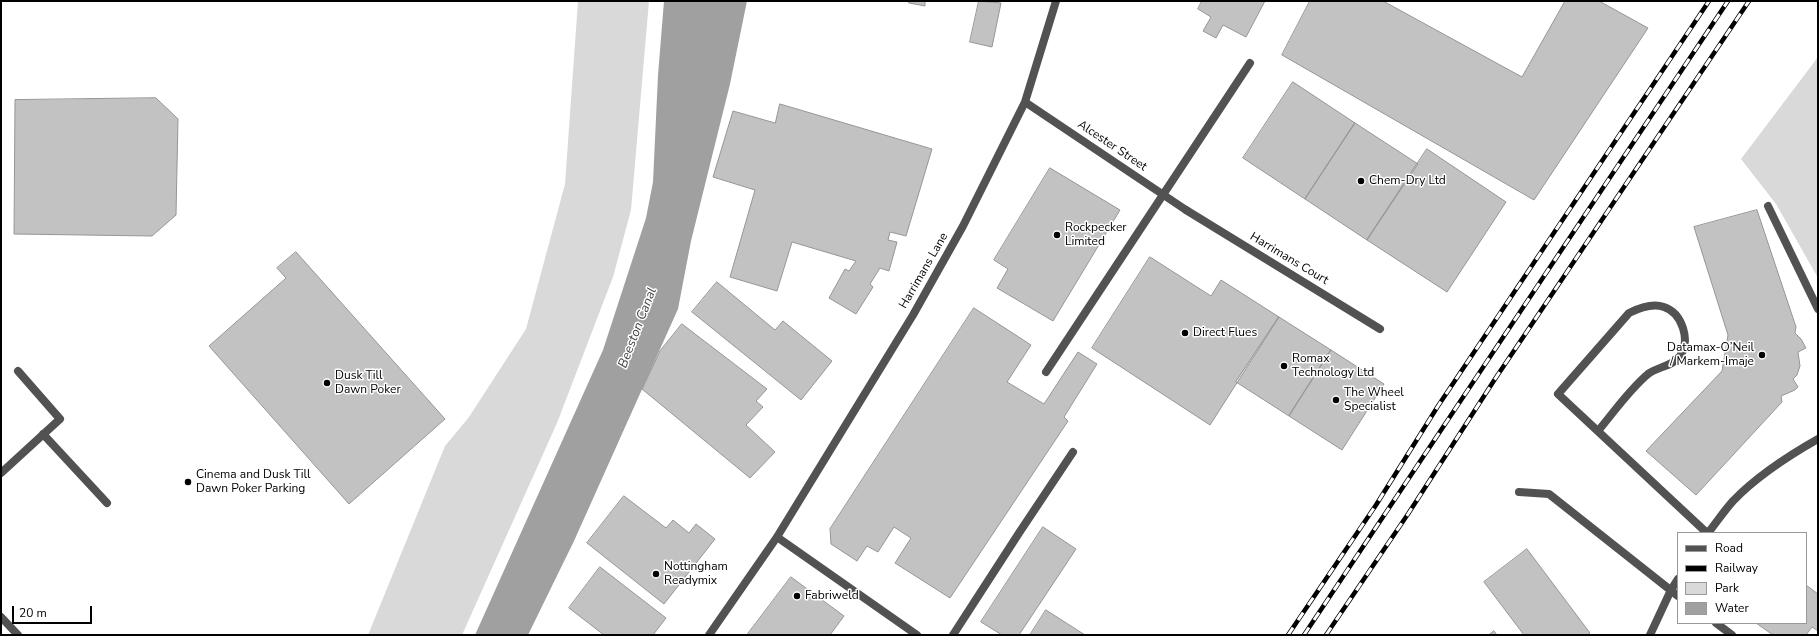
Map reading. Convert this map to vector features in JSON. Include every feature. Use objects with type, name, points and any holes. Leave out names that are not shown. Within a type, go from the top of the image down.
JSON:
[{"type":"street","name":"Harrimans Lane","points":[[709,635],[777,537],[913,315],[977,201],[1025,102],[1056,1]]},
{"type":"street","points":[[1046,372],[1250,64]]},
{"type":"street","name":"Alcester Street","points":[[1025,102],[1186,210]]},
{"type":"street","points":[[1768,206],[1818,309]]},
{"type":"street","name":"Harrimans Court","points":[[1186,210],[1380,329]]},
{"type":"street","points":[[1598,431],[1638,383],[1650,372],[1665,366],[1680,356],[1684,342],[1684,328],[1674,313],[1664,307],[1640,307],[1629,313],[1558,394],[1707,532]]},
{"type":"street","points":[[1,473],[60,419],[18,371]]},
{"type":"street","points":[[43,434],[106,503]]},
{"type":"street","points":[[1709,532],[1734,501],[1760,477],[1792,454],[1818,439]]},
{"type":"street","points":[[953,635],[1073,452]]},
{"type":"street","points":[[1520,492],[1549,494],[1677,595]]},
{"type":"street","points":[[777,537],[917,635]]},
{"type":"street","points":[[1650,635],[1677,581]]},
{"type":"street","points":[[1,617],[18,635]]},
{"type":"street","points":[[1717,624],[1732,635]]},
{"type":"green space","points":[[578,1],[649,1],[631,210],[613,277],[557,423],[462,635],[368,635],[445,446],[469,417],[526,329],[565,184]]},
{"type":"green space","points":[[1818,57],[1818,278],[1776,204],[1741,159]]},
{"type":"water","name":"Beeston Canal","points":[[664,1],[747,1],[730,84],[691,241],[678,309],[574,541],[528,635],[475,635],[603,350],[646,218],[653,182],[658,75]]},
{"type":"building","points":[[909,1],[925,1],[925,6],[909,3]]},
{"type":"building","points":[[979,1],[1001,3],[992,47],[970,42]]},
{"type":"building","points":[[1202,1],[1265,1],[1246,37],[1223,25],[1216,38],[1203,31],[1211,17],[1198,9]]},
{"type":"building","points":[[1310,1],[1383,1],[1522,77],[1565,1],[1599,1],[1648,28],[1534,200],[1282,55]]},
{"type":"building","points":[[1293,82],[1355,123],[1305,199],[1243,158]]},
{"type":"building","points":[[156,98],[178,119],[176,215],[152,236],[14,234],[15,100]]},
{"type":"building","points":[[780,104],[932,149],[906,236],[890,232],[888,240],[897,242],[889,271],[880,268],[870,284],[873,287],[856,314],[829,298],[845,269],[849,271],[856,261],[792,242],[777,291],[730,277],[755,190],[713,177],[733,111],[775,123]]},
{"type":"building","name":"Chem-Dry Ltd","points":[[1355,123],[1418,164],[1367,240],[1305,199]]},
{"type":"building","points":[[1427,149],[1506,202],[1447,292],[1367,240]]},
{"type":"building","name":"Rockpecker Limited","points":[[1050,168],[1120,210],[1053,321],[997,288],[1008,269],[994,260]]},
{"type":"building","name":"Datamax-O’Neil / Markem-Imaje","points":[[1757,210],[1796,327],[1795,333],[1801,339],[1806,348],[1798,352],[1800,366],[1797,375],[1793,379],[1798,387],[1795,390],[1781,396],[1782,402],[1696,495],[1646,451],[1722,371],[1728,335],[1694,227]]},
{"type":"building","name":"Dusk Till Dawn Poker","points":[[296,252],[445,419],[349,504],[209,346],[286,278],[277,268]]},
{"type":"building","name":"Direct Flues","points":[[1150,257],[1211,296],[1221,280],[1279,317],[1210,425],[1092,348]]},
{"type":"building","points":[[717,282],[775,330],[783,321],[832,361],[801,400],[692,312]]},
{"type":"building","points":[[974,308],[1031,345],[1007,382],[1044,404],[1078,352],[1097,364],[1064,417],[1068,421],[950,598],[895,563],[911,538],[894,527],[878,552],[867,546],[857,561],[831,544],[830,529]]},
{"type":"building","name":"Romax Technology Ltd","points":[[1279,317],[1331,350],[1289,416],[1236,382]]},
{"type":"building","points":[[682,324],[767,389],[756,401],[763,407],[746,425],[775,452],[750,478],[642,389],[660,351]]},
{"type":"building","name":"The Wheel Specialist","points":[[1331,350],[1384,384],[1342,450],[1289,416]]},
{"type":"building","name":"Nottingham Readymix","points":[[624,496],[666,528],[673,520],[689,533],[696,524],[715,539],[664,604],[587,543]]},
{"type":"building","points":[[1043,527],[1076,549],[1019,635],[1002,635],[981,622]]},
{"type":"building","points":[[1527,549],[1590,633],[1587,635],[1524,635],[1484,582]]},
{"type":"building","points":[[600,567],[666,618],[653,635],[604,635],[569,608]]},
{"type":"building","name":"Fabriweld","points":[[791,577],[844,616],[830,635],[747,635]]},
{"type":"building","points":[[1807,586],[1818,594],[1818,631],[1812,627],[1806,635],[1773,635],[1757,624],[1807,624]]},
{"type":"building","points":[[1046,610],[1085,635],[1030,635]]},
{"type":"building","points":[[1494,631],[1497,635],[1489,635]]},
{"type":"railway","points":[[1288,635],[1376,505],[1438,406],[1709,1]]},
{"type":"railway","points":[[1304,635],[1728,1]]},
{"type":"railway","points":[[1326,635],[1408,514],[1495,379],[1749,1]]},
{"type":"place","name":"Chem-Dry Ltd","points":[[1361,181]]},
{"type":"place","name":"Rockpecker Limited","points":[[1057,235]]},
{"type":"place","name":"Direct Flues","points":[[1185,333]]},
{"type":"place","name":"Datamax-O’Neil / Markem-Imaje","points":[[1762,355]]},
{"type":"place","name":"Romax Technology Ltd","points":[[1284,366]]},
{"type":"place","name":"Dusk Till Dawn Poker","points":[[327,383]]},
{"type":"place","name":"The Wheel Specialist","points":[[1336,400]]},
{"type":"place","name":"Cinema and Dusk Till Dawn Poker Parking","points":[[188,482]]},
{"type":"place","name":"Nottingham Readymix","points":[[656,574]]},
{"type":"place","name":"Fabriweld","points":[[797,596]]}]
